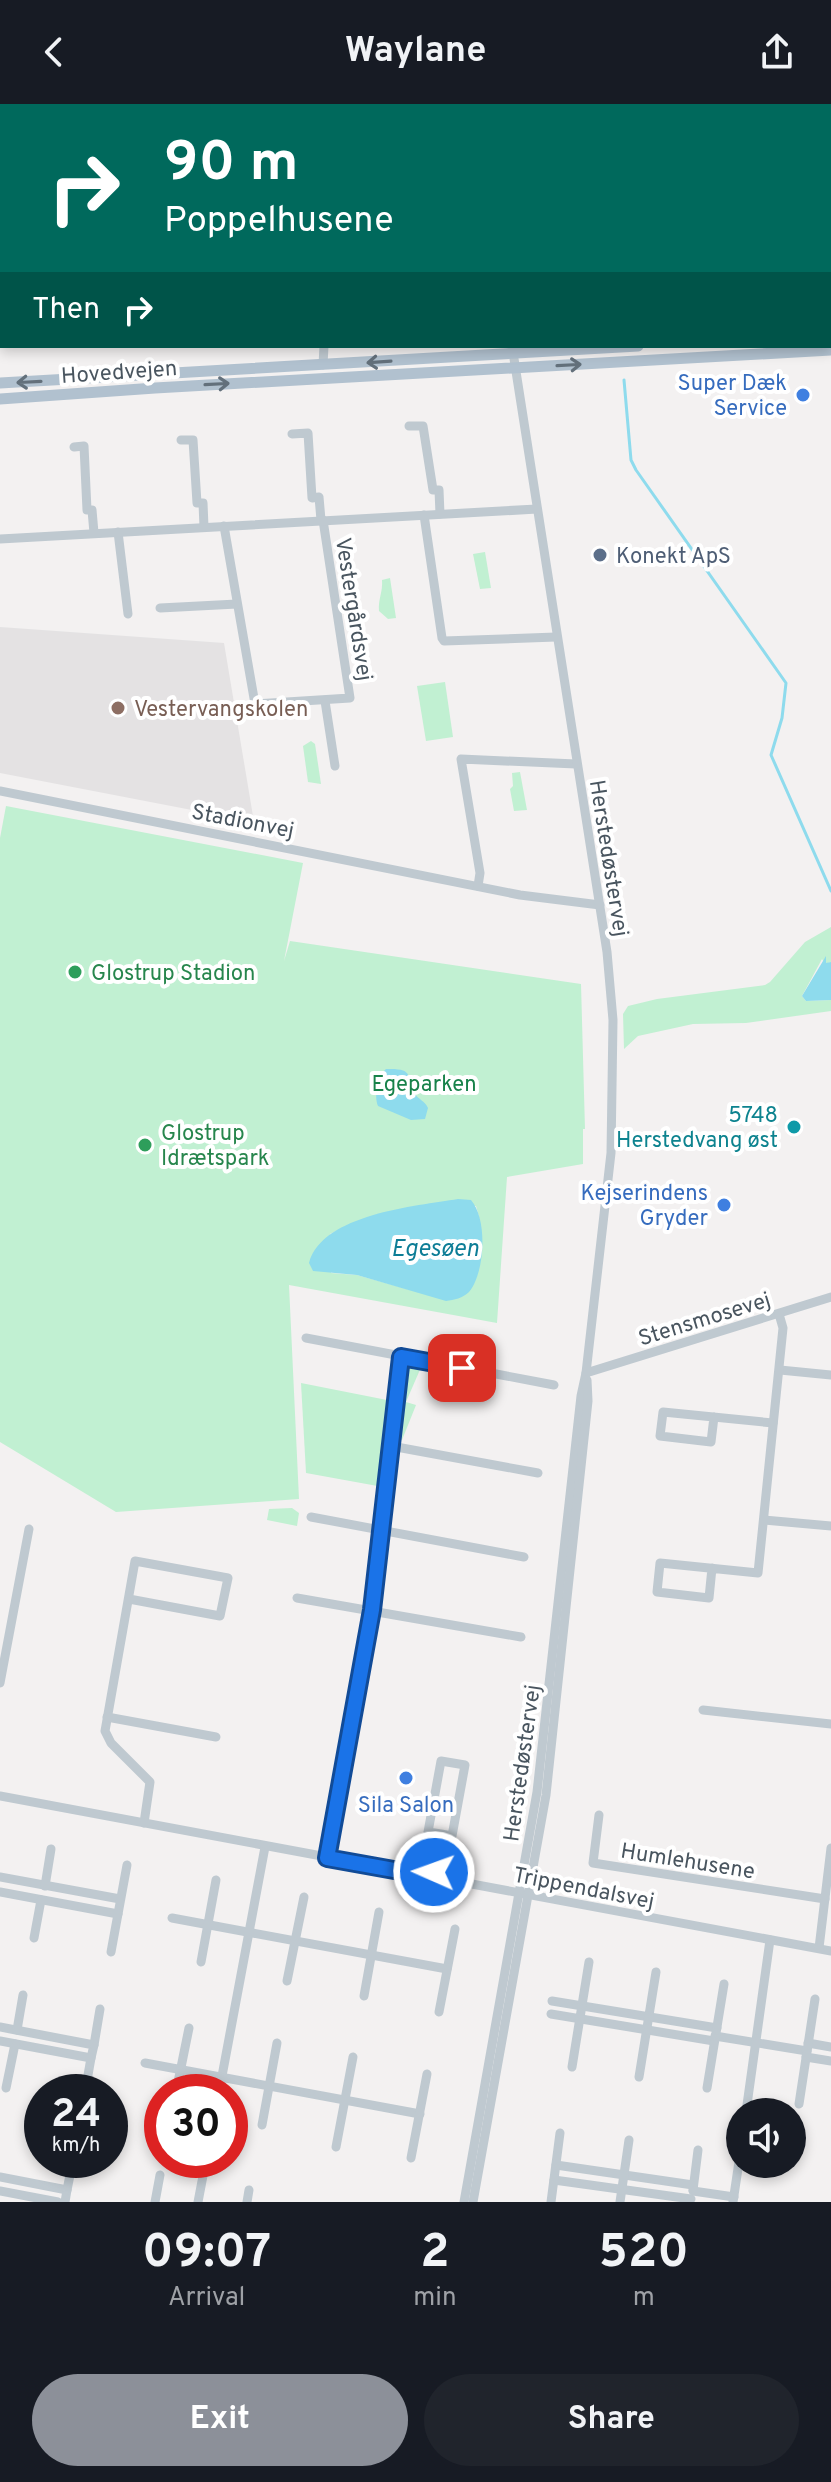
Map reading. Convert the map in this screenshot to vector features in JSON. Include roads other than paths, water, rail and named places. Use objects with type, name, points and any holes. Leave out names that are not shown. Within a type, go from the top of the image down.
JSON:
[{"type":"main road","name":"Hovedvejen","points":[[0,383],[323,365],[512,350],[588,348]]},
{"type":"main road","name":"Hovedvejen","points":[[0,399],[831,350]]},
{"type":"street","points":[[323,365],[324,348]]},
{"type":"street","name":"Herstedøstervej","points":[[473,2202],[525,1894],[609,1175],[613,1108],[613,1020],[607,952],[512,350]]},
{"type":"street","points":[[409,426],[423,426],[433,490],[439,490],[440,514]]},
{"type":"street","name":"Vestergårdsvej","points":[[292,434],[308,433],[312,498],[319,497],[350,698],[325,701]]},
{"type":"street","points":[[181,440],[193,440],[197,503],[203,503],[204,527]]},
{"type":"street","points":[[74,447],[84,446],[87,510],[92,510],[94,533]]},
{"type":"street","name":"Vestergårdsvej","points":[[0,539],[537,509]]},
{"type":"street","points":[[424,515],[444,641],[556,637]]},
{"type":"street","points":[[224,526],[255,704],[325,701],[335,766]]},
{"type":"street","points":[[118,532],[128,614]]},
{"type":"street","points":[[160,608],[237,604]]},
{"type":"street","points":[[478,886],[480,873],[461,759],[576,764]]},
{"type":"street","name":"Stadionvej","points":[[0,791],[520,895],[600,905]]},
{"type":"street","name":"Stensmosevej","points":[[586,1373],[831,1297]]},
{"type":"street","points":[[712,1568],[709,1598],[657,1592],[660,1563],[712,1568],[758,1573],[780,1370],[783,1328],[779,1314]]},
{"type":"street","points":[[306,1338],[554,1385]]},
{"type":"street","points":[[327,1853],[372,1610],[401,1357]]},
{"type":"street","points":[[780,1370],[831,1375]]},
{"type":"street","points":[[714,1417],[711,1442],[660,1436],[663,1412],[714,1417],[773,1423]]},
{"type":"street","points":[[391,1446],[538,1473]]},
{"type":"street","points":[[311,1517],[524,1557]]},
{"type":"street","points":[[764,1520],[831,1526]]},
{"type":"street","points":[[0,1683],[29,1529]]},
{"type":"street","points":[[129,1599],[220,1616],[228,1578],[135,1561],[105,1731],[107,1737],[148,1778],[151,1785],[145,1817]]},
{"type":"street","points":[[297,1598],[521,1637]]},
{"type":"street","points":[[703,1710],[831,1724]]},
{"type":"street","points":[[107,1717],[216,1737]]},
{"type":"street","points":[[441,1761],[465,1765],[452,1836],[440,1839],[428,1832],[441,1761]]},
{"type":"street","name":"Trippendalsvej","points":[[0,1796],[145,1817],[265,1847],[327,1853],[434,1872],[525,1894],[770,1940],[820,1944],[831,1951]]},
{"type":"street","name":"Humlehusene","points":[[599,1815],[593,1863],[825,1899]]},
{"type":"street","points":[[434,1872],[440,1839]]},
{"type":"street","points":[[222,2074],[265,1847]]},
{"type":"street","points":[[820,1944],[831,1848]]},
{"type":"street","points":[[45,1886],[51,1849]]},
{"type":"street","points":[[111,1952],[127,1865]]},
{"type":"street","points":[[0,1877],[120,1899]]},
{"type":"street","points":[[201,1962],[216,1880]]},
{"type":"street","points":[[0,1892],[118,1914]]},
{"type":"street","name":"Herstedøstervej","points":[[464,2202],[525,1894]]},
{"type":"street","points":[[287,1981],[304,1897]]},
{"type":"street","points":[[34,1938],[41,1900]]},
{"type":"street","points":[[364,1996],[379,1912]]},
{"type":"street","points":[[172,1918],[447,1969]]},
{"type":"street","points":[[439,2012],[455,1929]]},
{"type":"street","points":[[748,2098],[770,1940]]},
{"type":"street","points":[[572,2067],[589,1962]]},
{"type":"street","points":[[639,2077],[656,1972]]},
{"type":"street","points":[[707,2088],[724,1984]]},
{"type":"street","points":[[17,2030],[23,1995]]},
{"type":"street","points":[[800,2098],[815,1999]]},
{"type":"street","points":[[552,2001],[649,2017],[715,2035]]},
{"type":"street","points":[[88,2074],[100,2009]]},
{"type":"street","points":[[551,2014],[646,2030],[715,2035],[807,2050],[831,2061]]},
{"type":"street","points":[[0,2027],[94,2045]]},
{"type":"street","points":[[179,2074],[189,2028]]},
{"type":"street","points":[[0,2041],[91,2058]]},
{"type":"street","points":[[262,2125],[277,2043]]},
{"type":"street","points":[[6,2088],[15,2044]]},
{"type":"street","points":[[807,2050],[831,2047]]},
{"type":"street","points":[[336,2147],[353,2057]]},
{"type":"street","points":[[145,2063],[203,2074]]},
{"type":"street","points":[[411,2158],[427,2074]]},
{"type":"street","points":[[248,2082],[420,2114]]},
{"type":"street","points":[[551,2202],[560,2133]]},
{"type":"street","points":[[620,2202],[629,2140]]},
{"type":"street","points":[[692,2194],[698,2150]]},
{"type":"street","points":[[556,2165],[624,2175],[692,2194]]},
{"type":"street","points":[[0,2177],[67,2190]]},
{"type":"street","points":[[65,2202],[69,2178]]},
{"type":"street","points":[[155,2202],[159,2178]]},
{"type":"street","points":[[198,2202],[203,2178]]},
{"type":"street","points":[[554,2180],[734,2199],[737,2178]]},
{"type":"street","points":[[247,2202],[249,2190]]},
{"type":"street","points":[[0,2191],[58,2202]]},
{"type":"water","points":[[826,956],[826,963],[831,962],[831,1000],[806,1001],[802,996]]},
{"type":"water","points":[[386,1069],[408,1074],[414,1093],[428,1108],[425,1119],[411,1120],[378,1106],[377,1086]]},
{"type":"water","name":"Egesøen","points":[[458,1199],[471,1200],[482,1232],[478,1272],[469,1292],[461,1297],[446,1301],[357,1275],[313,1271],[309,1263],[317,1246],[351,1223],[396,1209]]},
{"type":"waterway","points":[[624,380],[631,460],[636,470],[786,683],[782,718],[771,755],[831,891]]},
{"type":"place","name":"Super Dæk Service","points":[[803,395]]},
{"type":"place","name":"Konekt ApS","points":[[600,555]]},
{"type":"place","name":"Vestervangskolen","points":[[118,708]]},
{"type":"place","name":"Glostrup Stadion","points":[[75,972]]},
{"type":"place","name":"5748 Herstedvang øst","points":[[794,1127]]},
{"type":"place","name":"Glostrup Idrætspark","points":[[145,1145]]},
{"type":"place","name":"Kejserindens Gryder","points":[[724,1205]]},
{"type":"place","name":"Sila Salon","points":[[406,1778]]},
{"type":"park label","name":"Egeparken","points":[[424,1083]]}]
